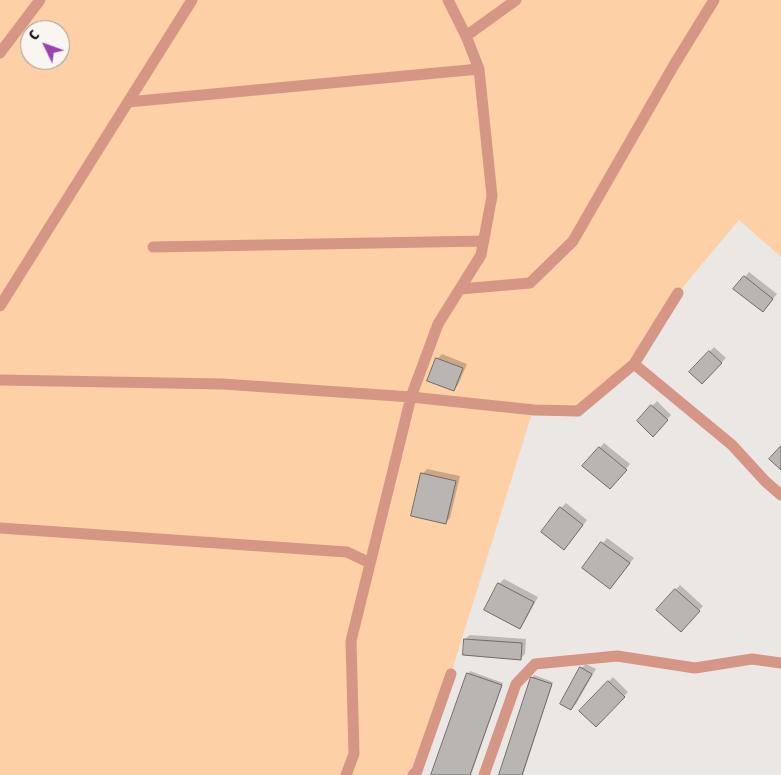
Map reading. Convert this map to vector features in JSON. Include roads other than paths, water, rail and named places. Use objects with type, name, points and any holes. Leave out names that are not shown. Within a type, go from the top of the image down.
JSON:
[{"type":"lane","points":[[0,53],[40,0]]},
{"type":"lane","points":[[0,306],[192,0]]},
{"type":"lane","points":[[346,775],[354,754],[351,641],[411,397],[438,324],[481,254],[492,196],[479,69],[466,36],[448,0]]},
{"type":"lane","points":[[466,36],[516,0]]},
{"type":"lane","points":[[460,289],[530,283],[573,241],[674,65],[714,0]]},
{"type":"lane","points":[[128,102],[479,69]]},
{"type":"lane","points":[[153,247],[484,241]]},
{"type":"lane","points":[[0,380],[223,384],[411,397],[534,410],[578,411],[634,364],[678,293]]},
{"type":"lane","points":[[634,364],[732,445],[765,481],[781,495]]},
{"type":"lane","points":[[0,528],[347,552],[370,563]]},
{"type":"lane","points":[[484,775],[516,684],[535,664],[617,656],[695,668],[752,659],[781,662]]},
{"type":"lane","points":[[412,775],[417,770],[451,674]]}]
